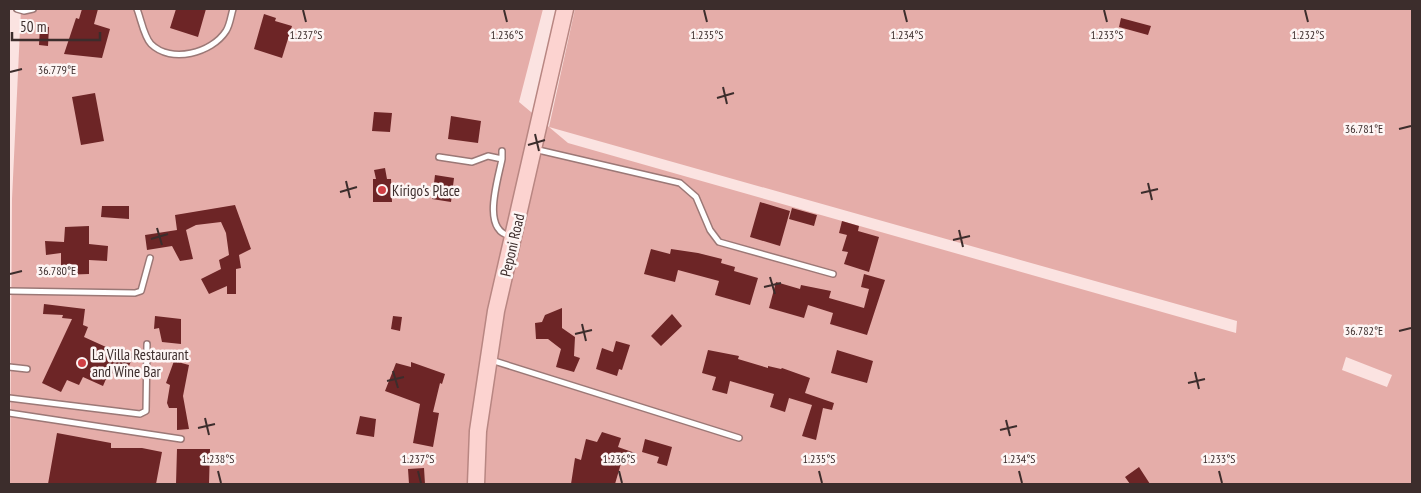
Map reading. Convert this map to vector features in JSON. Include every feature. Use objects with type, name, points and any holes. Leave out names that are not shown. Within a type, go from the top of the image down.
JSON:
[{"type":"main road","name":"Peponi Road","points":[[476,484],[478,431],[488,359],[565,9]]},
{"type":"lane","points":[[17,9],[24,11],[33,9]]},
{"type":"lane","points":[[137,9],[150,43],[161,52],[176,56],[198,52],[217,40],[226,31],[233,9]]},
{"type":"lane","points":[[534,149],[680,183],[696,197],[710,230],[719,242],[833,274]]},
{"type":"lane","points":[[502,151],[493,212],[495,227],[501,234],[514,237]]},
{"type":"lane","points":[[439,157],[472,162],[488,156],[502,160]]},
{"type":"lane","points":[[9,291],[135,293],[141,291],[150,258]]},
{"type":"lane","points":[[9,398],[140,414],[146,411],[147,344]]},
{"type":"lane","points":[[488,359],[739,438]]},
{"type":"lane","points":[[9,367],[27,369]]},
{"type":"lane","points":[[9,413],[181,439]]},
{"type":"shaded area","points":[[21,9],[543,9],[519,102],[549,127],[575,9],[1412,9],[1412,484],[10,484],[12,199]],"holes":[[[549,127],[1237,321],[1236,333],[568,143]],[[1346,357],[1392,375],[1387,387],[1342,370]]]},
{"type":"building","points":[[82,9],[98,9],[94,24],[110,29],[102,58],[64,54],[76,18],[79,19]]},
{"type":"building","points":[[176,9],[206,9],[198,37],[170,28]]},
{"type":"building","points":[[264,14],[276,18],[275,21],[292,26],[282,58],[254,49]]},
{"type":"building","points":[[1121,18],[1151,26],[1148,35],[1119,27]]},
{"type":"building","points":[[40,27],[49,27],[48,46],[39,45]]},
{"type":"building","points":[[95,93],[104,141],[81,145],[72,97]]},
{"type":"building","points":[[374,112],[392,113],[390,132],[372,131]]},
{"type":"building","points":[[451,116],[481,121],[478,143],[448,139]]},
{"type":"building","name":"Kirigo's Place","points":[[385,168],[387,179],[391,179],[392,202],[373,202],[373,179],[376,179],[374,170]]},
{"type":"building","points":[[435,175],[454,178],[451,202],[432,199]]},
{"type":"building","points":[[760,202],[790,211],[780,246],[750,237]]},
{"type":"building","points":[[235,205],[251,249],[239,255],[241,268],[236,269],[236,294],[227,294],[227,286],[209,294],[201,279],[221,269],[219,260],[229,255],[226,233],[221,222],[196,225],[186,230],[193,259],[180,261],[172,246],[147,250],[145,235],[177,230],[175,215]]},
{"type":"building","points":[[102,206],[129,206],[129,219],[101,217]]},
{"type":"building","points":[[792,208],[817,215],[814,226],[789,219]]},
{"type":"building","points":[[842,221],[859,226],[858,231],[879,237],[869,272],[844,264],[848,252],[842,251],[847,235],[839,233]]},
{"type":"building","points":[[89,226],[89,244],[108,246],[107,261],[89,260],[89,274],[61,275],[61,253],[46,255],[45,241],[64,242],[65,227]]},
{"type":"building","points":[[651,249],[670,254],[671,249],[722,259],[721,263],[735,267],[734,271],[758,278],[750,305],[715,295],[719,281],[678,270],[675,282],[644,274]]},
{"type":"building","points":[[864,274],[885,280],[867,335],[830,324],[833,313],[808,305],[804,318],[769,308],[776,282],[800,289],[801,285],[831,291],[829,298],[864,308],[869,289],[861,287]]},
{"type":"building","points":[[44,304],[85,309],[83,325],[88,327],[84,337],[117,352],[120,347],[134,354],[124,378],[109,372],[103,386],[83,377],[79,385],[67,380],[61,392],[42,383],[72,319],[62,318],[63,315],[43,314]]},
{"type":"building","points":[[562,308],[562,328],[575,337],[574,356],[580,358],[574,372],[556,367],[561,349],[548,339],[536,339],[535,323],[542,322],[545,315]]},
{"type":"building","points":[[672,314],[682,326],[661,346],[651,336]]},
{"type":"building","points":[[155,316],[181,319],[181,344],[162,342],[159,328],[154,329]]},
{"type":"building","points":[[393,316],[402,317],[400,331],[391,329]]},
{"type":"building","points":[[616,341],[630,345],[622,370],[619,369],[617,376],[596,369],[602,348],[613,352]]},
{"type":"building","points":[[708,350],[739,356],[738,359],[768,368],[768,366],[782,368],[810,378],[805,393],[834,403],[832,410],[823,408],[816,440],[802,436],[812,405],[789,398],[785,412],[770,407],[774,394],[730,381],[727,394],[712,390],[716,377],[702,373]]},
{"type":"building","points":[[837,350],[873,361],[867,383],[831,373]]},
{"type":"building","points":[[174,361],[189,365],[183,396],[189,429],[177,430],[177,408],[169,408],[167,403],[170,385],[166,383]]},
{"type":"building","points":[[411,362],[445,374],[442,384],[440,383],[433,412],[439,413],[433,447],[413,443],[420,404],[385,391],[396,363],[411,367]]},
{"type":"building","points":[[360,416],[376,419],[374,437],[356,434]]},
{"type":"building","points":[[602,432],[621,438],[618,447],[635,453],[631,464],[622,460],[615,484],[571,484],[575,458],[581,460],[586,439],[597,442]]},
{"type":"building","points":[[57,433],[111,443],[111,448],[142,448],[162,452],[156,484],[48,484]]},
{"type":"building","points":[[645,439],[672,447],[667,466],[657,463],[659,457],[642,452]]},
{"type":"building","points":[[177,449],[210,449],[209,484],[176,484]]},
{"type":"building","points":[[1139,467],[1150,484],[1130,484],[1125,477]]},
{"type":"building","points":[[424,468],[425,484],[409,484],[408,469]]},
{"type":"place","name":"Kirigo's Place","points":[[382,190]]},
{"type":"place","name":"La Villa Restaurant and Wine Bar","points":[[82,363]]}]
